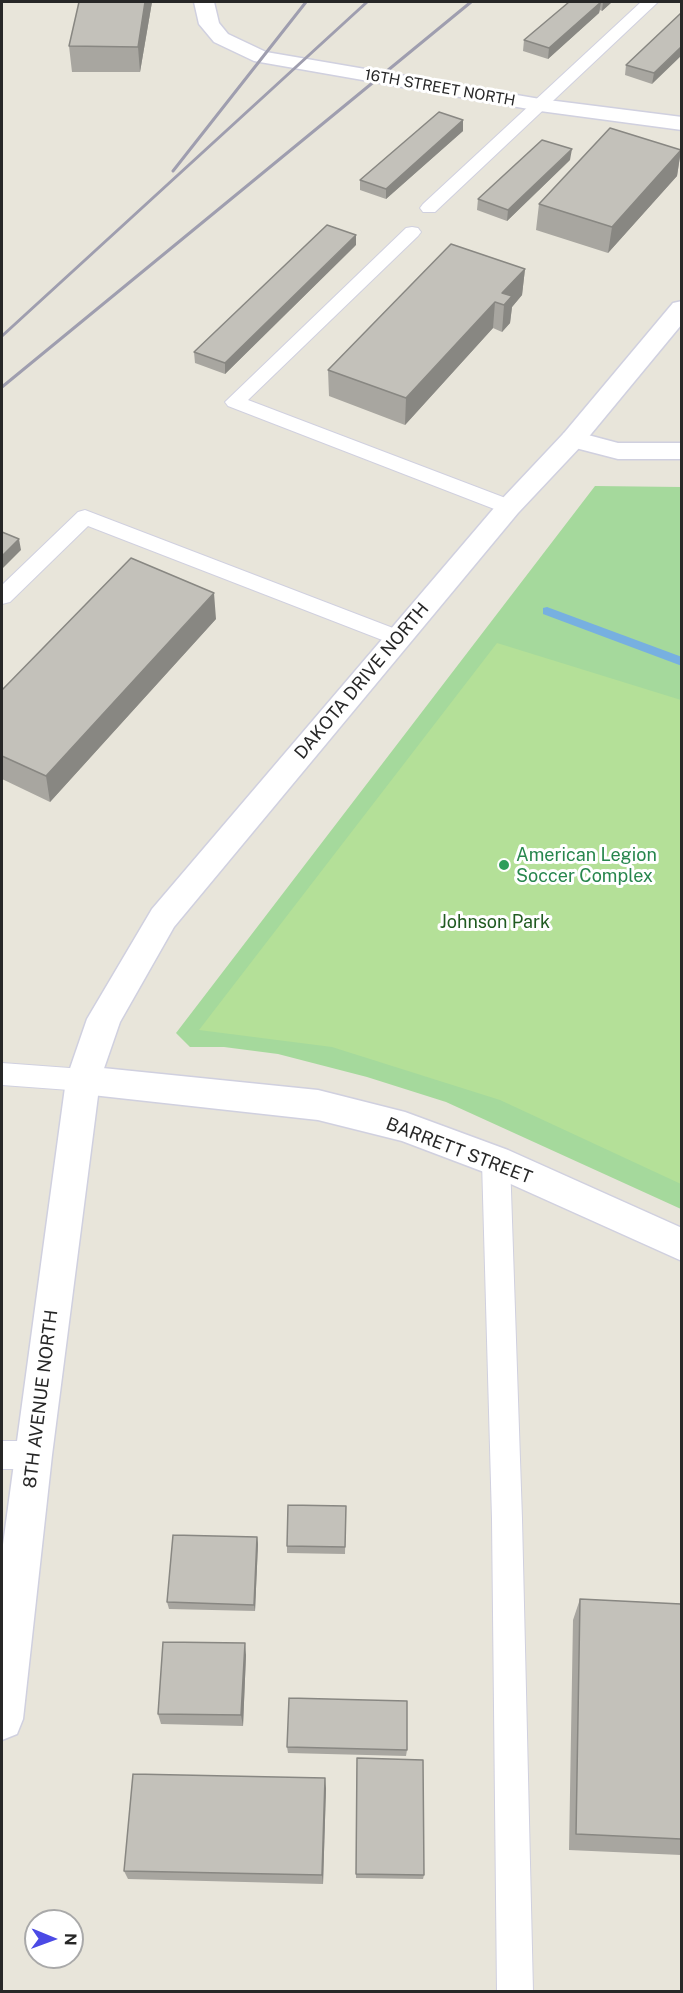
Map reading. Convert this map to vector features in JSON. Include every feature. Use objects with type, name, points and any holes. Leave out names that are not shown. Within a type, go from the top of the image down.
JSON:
[{"type":"street","name":"16TH STREET NORTH","points":[[204,2],[209,24],[221,38],[261,57],[540,105],[681,124]]},
{"type":"street","name":"DAKOTA DRIVE NORTH","points":[[83,1080],[104,1019],[163,918],[509,507],[573,439],[681,308]]},
{"type":"street","points":[[573,439],[618,451],[681,451]]},
{"type":"street","name":"BARRETT STREET","points":[[83,1080],[318,1105],[405,1127],[496,1161],[681,1245]]},
{"type":"street","name":"8TH AVENUE NORTH","points":[[2,1719],[17,1455],[83,1080]]},
{"type":"lane","points":[[429,208],[650,2]]},
{"type":"lane","points":[[412,232],[235,402],[509,507]]},
{"type":"lane","points":[[2,597],[85,517],[398,638]]},
{"type":"lane","points":[[2,1074],[83,1080]]},
{"type":"lane","points":[[496,1161],[507,1519],[515,1992]]},
{"type":"green space","name":"American Legion Soccer Complex","points":[[595,486],[681,487],[681,1209],[446,1102],[367,1077],[278,1054],[224,1047],[190,1047],[176,1033]]},
{"type":"green space","name":"American Legion Soccer Complex","points":[[497,643],[681,700],[681,1184],[500,1100],[332,1047],[199,1030]]},
{"type":"building","points":[[79,2],[145,2],[138,47],[69,46]]},
{"type":"building","points":[[569,2],[601,2],[549,48],[524,40]]},
{"type":"building","points":[[681,13],[681,47],[654,73],[626,65]]},
{"type":"building","points":[[439,112],[463,120],[386,189],[360,180]]},
{"type":"building","points":[[610,128],[681,150],[612,227],[539,204]]},
{"type":"building","points":[[542,140],[572,149],[508,210],[478,199]]},
{"type":"building","points":[[327,225],[356,235],[225,363],[194,352]]},
{"type":"building","points":[[451,244],[525,269],[502,293],[512,296],[504,305],[495,302],[406,398],[328,370]]},
{"type":"building","points":[[2,532],[19,539],[2,556]]},
{"type":"building","points":[[131,558],[214,593],[46,776],[2,756],[2,690]]},
{"type":"building","points":[[288,1505],[346,1506],[345,1547],[287,1546]]},
{"type":"building","points":[[173,1535],[257,1537],[254,1605],[167,1602]]},
{"type":"building","points":[[580,1599],[681,1604],[681,1839],[576,1834]]},
{"type":"building","points":[[163,1642],[245,1643],[241,1715],[158,1714]]},
{"type":"building","points":[[289,1698],[407,1701],[407,1750],[287,1747]]},
{"type":"building","points":[[357,1758],[423,1760],[424,1875],[356,1874]]},
{"type":"building","points":[[133,1774],[325,1778],[322,1875],[124,1871]]},
{"type":"waterway","points":[[547,611],[682,662]]},
{"type":"railway","points":[[173,171],[306,2]]},
{"type":"railway","points":[[2,336],[367,2]]},
{"type":"railway","points":[[2,387],[471,2]]},
{"type":"place","name":"American Legion Soccer Complex","points":[[504,865]]},
{"type":"park label","name":"Johnson Park","points":[[495,922]]}]
